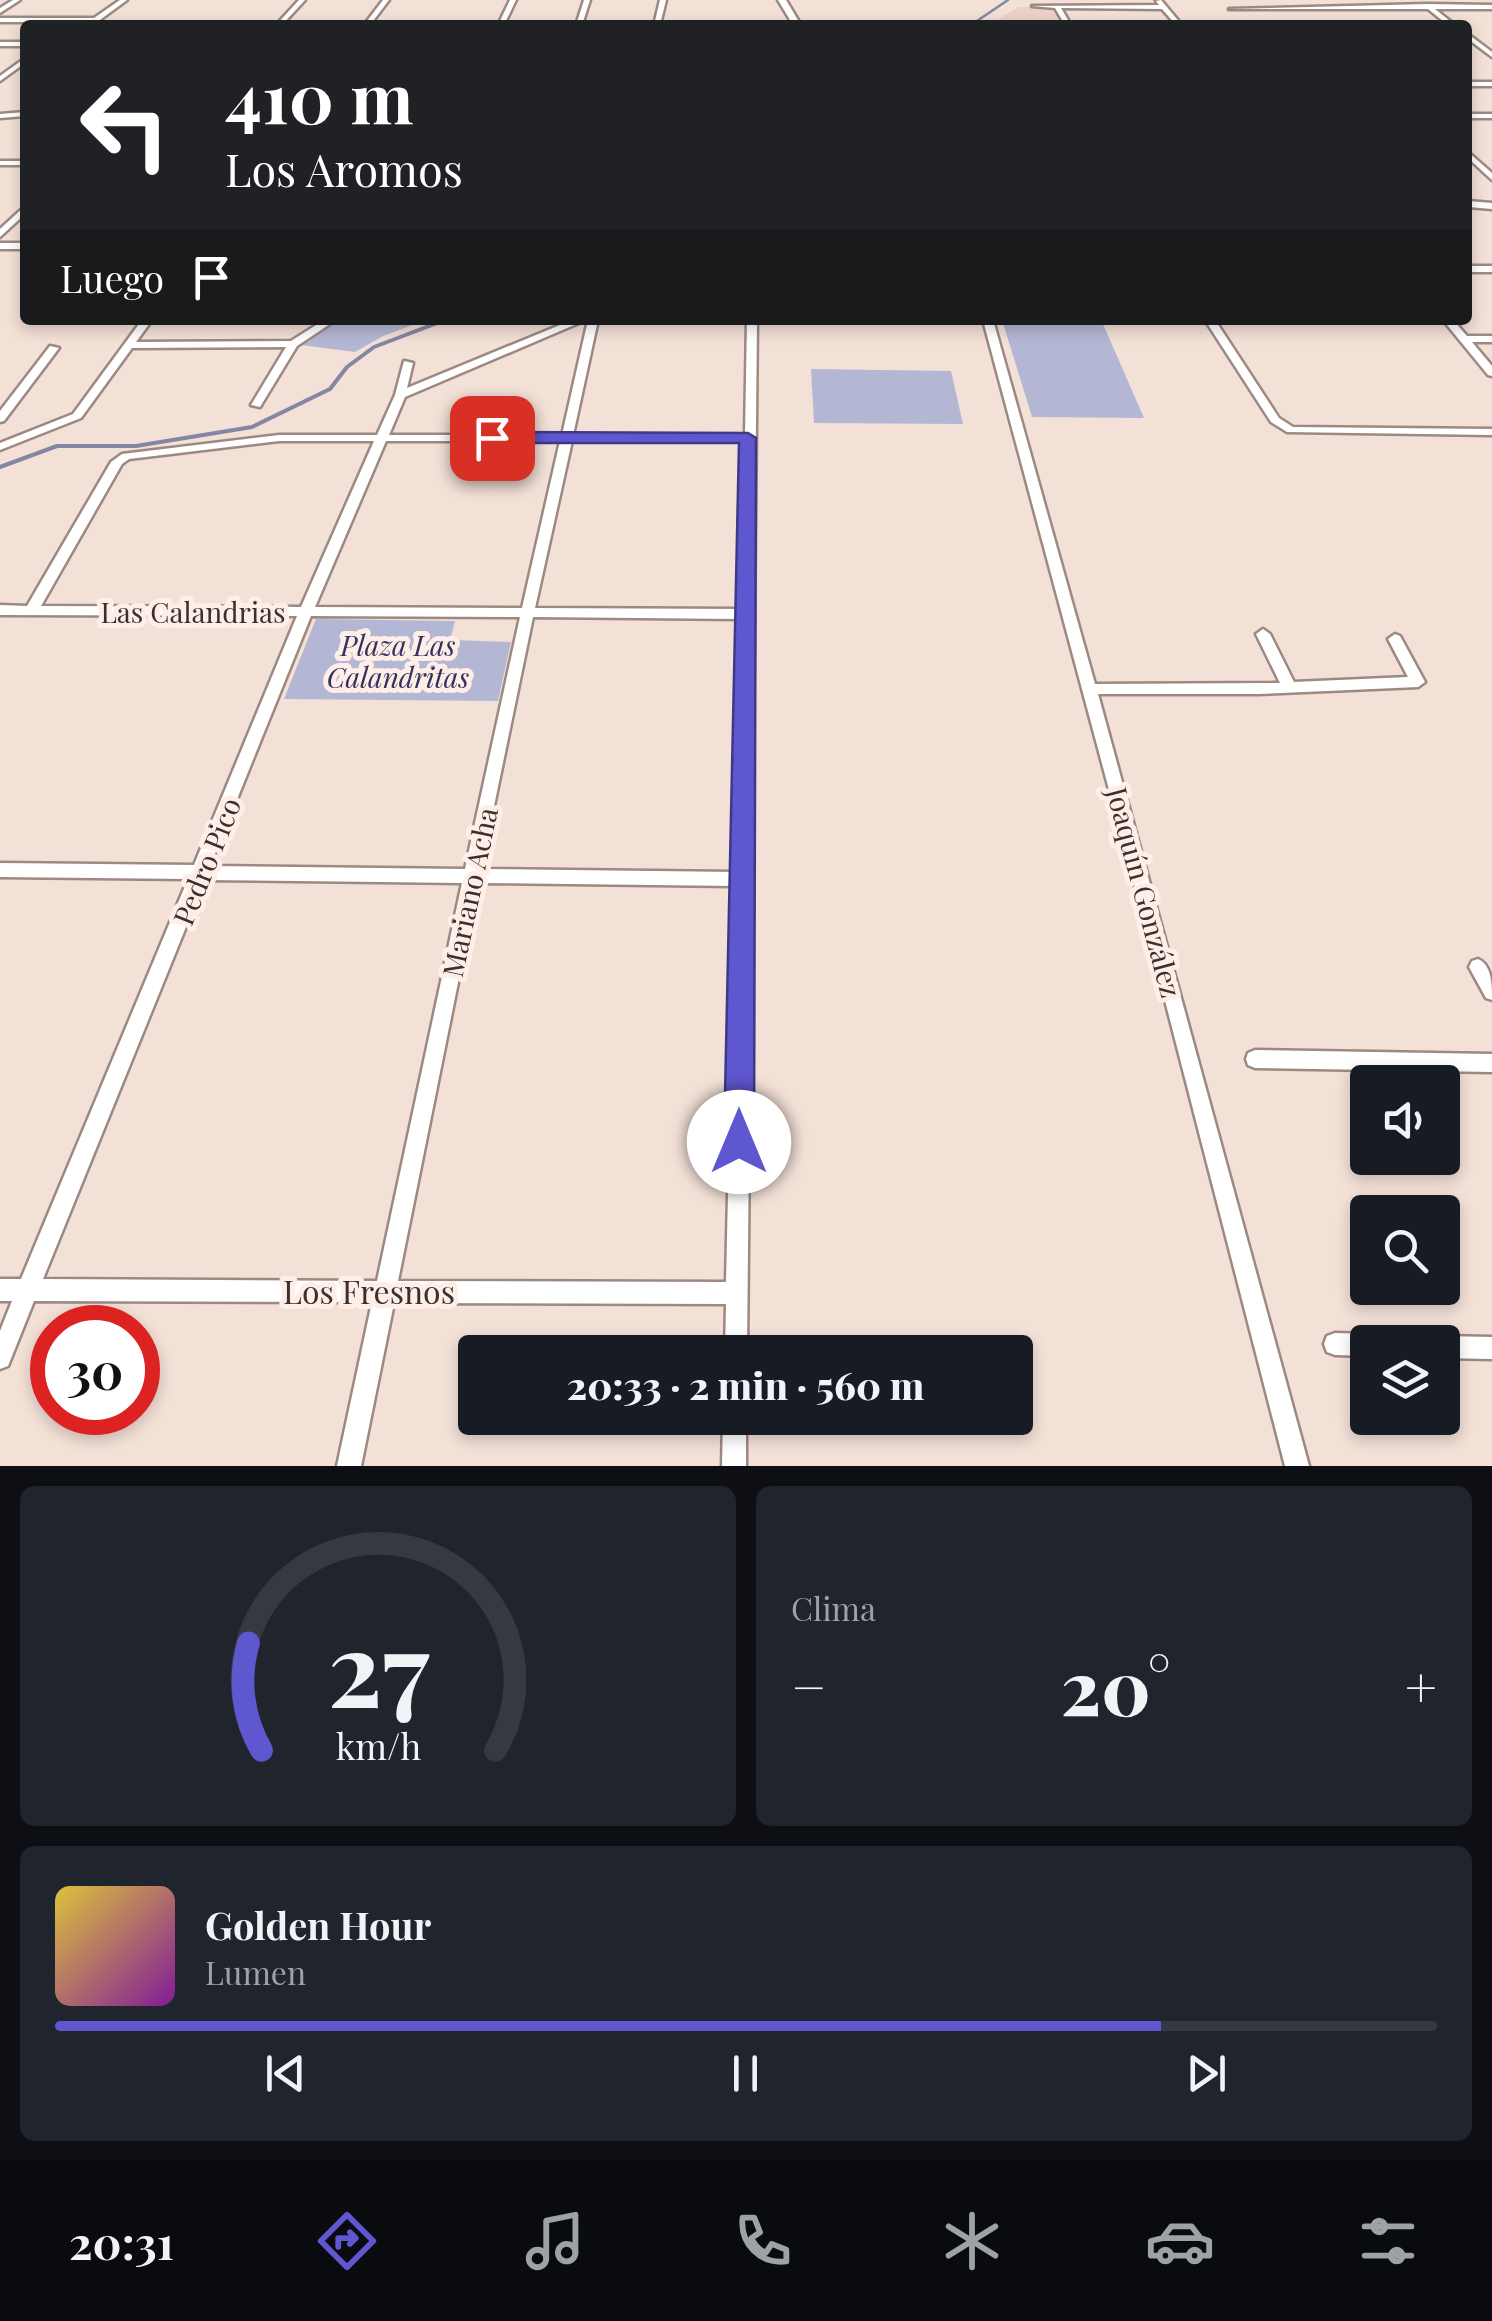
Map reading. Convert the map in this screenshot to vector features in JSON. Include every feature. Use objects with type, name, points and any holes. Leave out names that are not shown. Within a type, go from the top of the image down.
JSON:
[{"type":"street","points":[[0,11],[16,0]]},
{"type":"street","points":[[95,20],[124,0]]},
{"type":"street","points":[[284,20],[302,0]]},
{"type":"street","points":[[1419,0],[1445,20]]},
{"type":"street","points":[[1034,6],[1161,3]]},
{"type":"street","points":[[1057,6],[1065,20]]},
{"type":"street","points":[[1232,9],[1492,7]]},
{"type":"street","points":[[1472,39],[1492,54]]},
{"type":"street","points":[[1472,45],[1479,45]]},
{"type":"street","points":[[0,79],[20,64]]},
{"type":"street","points":[[1472,158],[1492,178]]},
{"type":"street","points":[[0,234],[20,214]]},
{"type":"street","points":[[0,447],[73,419],[144,325]]},
{"type":"street","points":[[256,406],[293,344],[323,325]]},
{"type":"street","points":[[400,395],[569,325]]},
{"type":"street","name":"Mariano Acha","points":[[349,1466],[592,325]]},
{"type":"street","points":[[737,1335],[752,325]]},
{"type":"street","name":"Joaquín González","points":[[989,325],[1297,1466]]},
{"type":"street","points":[[1213,325],[1275,420],[1290,430],[1492,432]]},
{"type":"street","points":[[1452,325],[1492,373]]},
{"type":"street","points":[[1463,339],[1492,339]]},
{"type":"street","points":[[130,345],[293,344]]},
{"type":"street","points":[[0,419],[54,348]]},
{"type":"street","name":"Pedro Pico","points":[[0,1358],[306,612],[400,395],[408,363]]},
{"type":"street","points":[[30,611],[122,458],[266,439],[748,438]]},
{"type":"street","name":"Las Calandrias","points":[[0,610],[746,614]]},
{"type":"street","points":[[1263,634],[1290,688]]},
{"type":"street","points":[[1088,689],[1290,688],[1418,682],[1394,639]]},
{"type":"street","points":[[0,870],[742,879]]},
{"type":"street","points":[[1478,967],[1492,992]]},
{"type":"street","points":[[1256,1059],[1492,1063]]},
{"type":"street","name":"Los Fresnos","points":[[0,1290],[738,1293]]},
{"type":"street","points":[[1335,1344],[1350,1344]]},
{"type":"street","points":[[1460,1347],[1492,1348]]},
{"type":"street","points":[[734,1466],[735,1435]]},
{"type":"shaded area","points":[[1018,7],[1052,7],[1059,20],[997,20]]},
{"type":"green space","points":[[331,325],[413,325],[355,352],[301,345]]},
{"type":"green space","points":[[1004,325],[1103,325],[1144,418],[1032,417]]},
{"type":"green space","points":[[811,369],[951,371],[963,424],[814,423]]},
{"type":"green space","name":"Plaza Las Calandritas","points":[[316,619],[455,621],[450,640],[511,642],[498,701],[284,699]]},
{"type":"waterway","points":[[978,20],[1008,0]]},
{"type":"waterway","points":[[0,467],[57,446],[136,446],[252,427],[330,389],[347,367],[374,347],[432,325]]},
{"type":"route","points":[[492,438],[748,438],[739,1142]]}]
